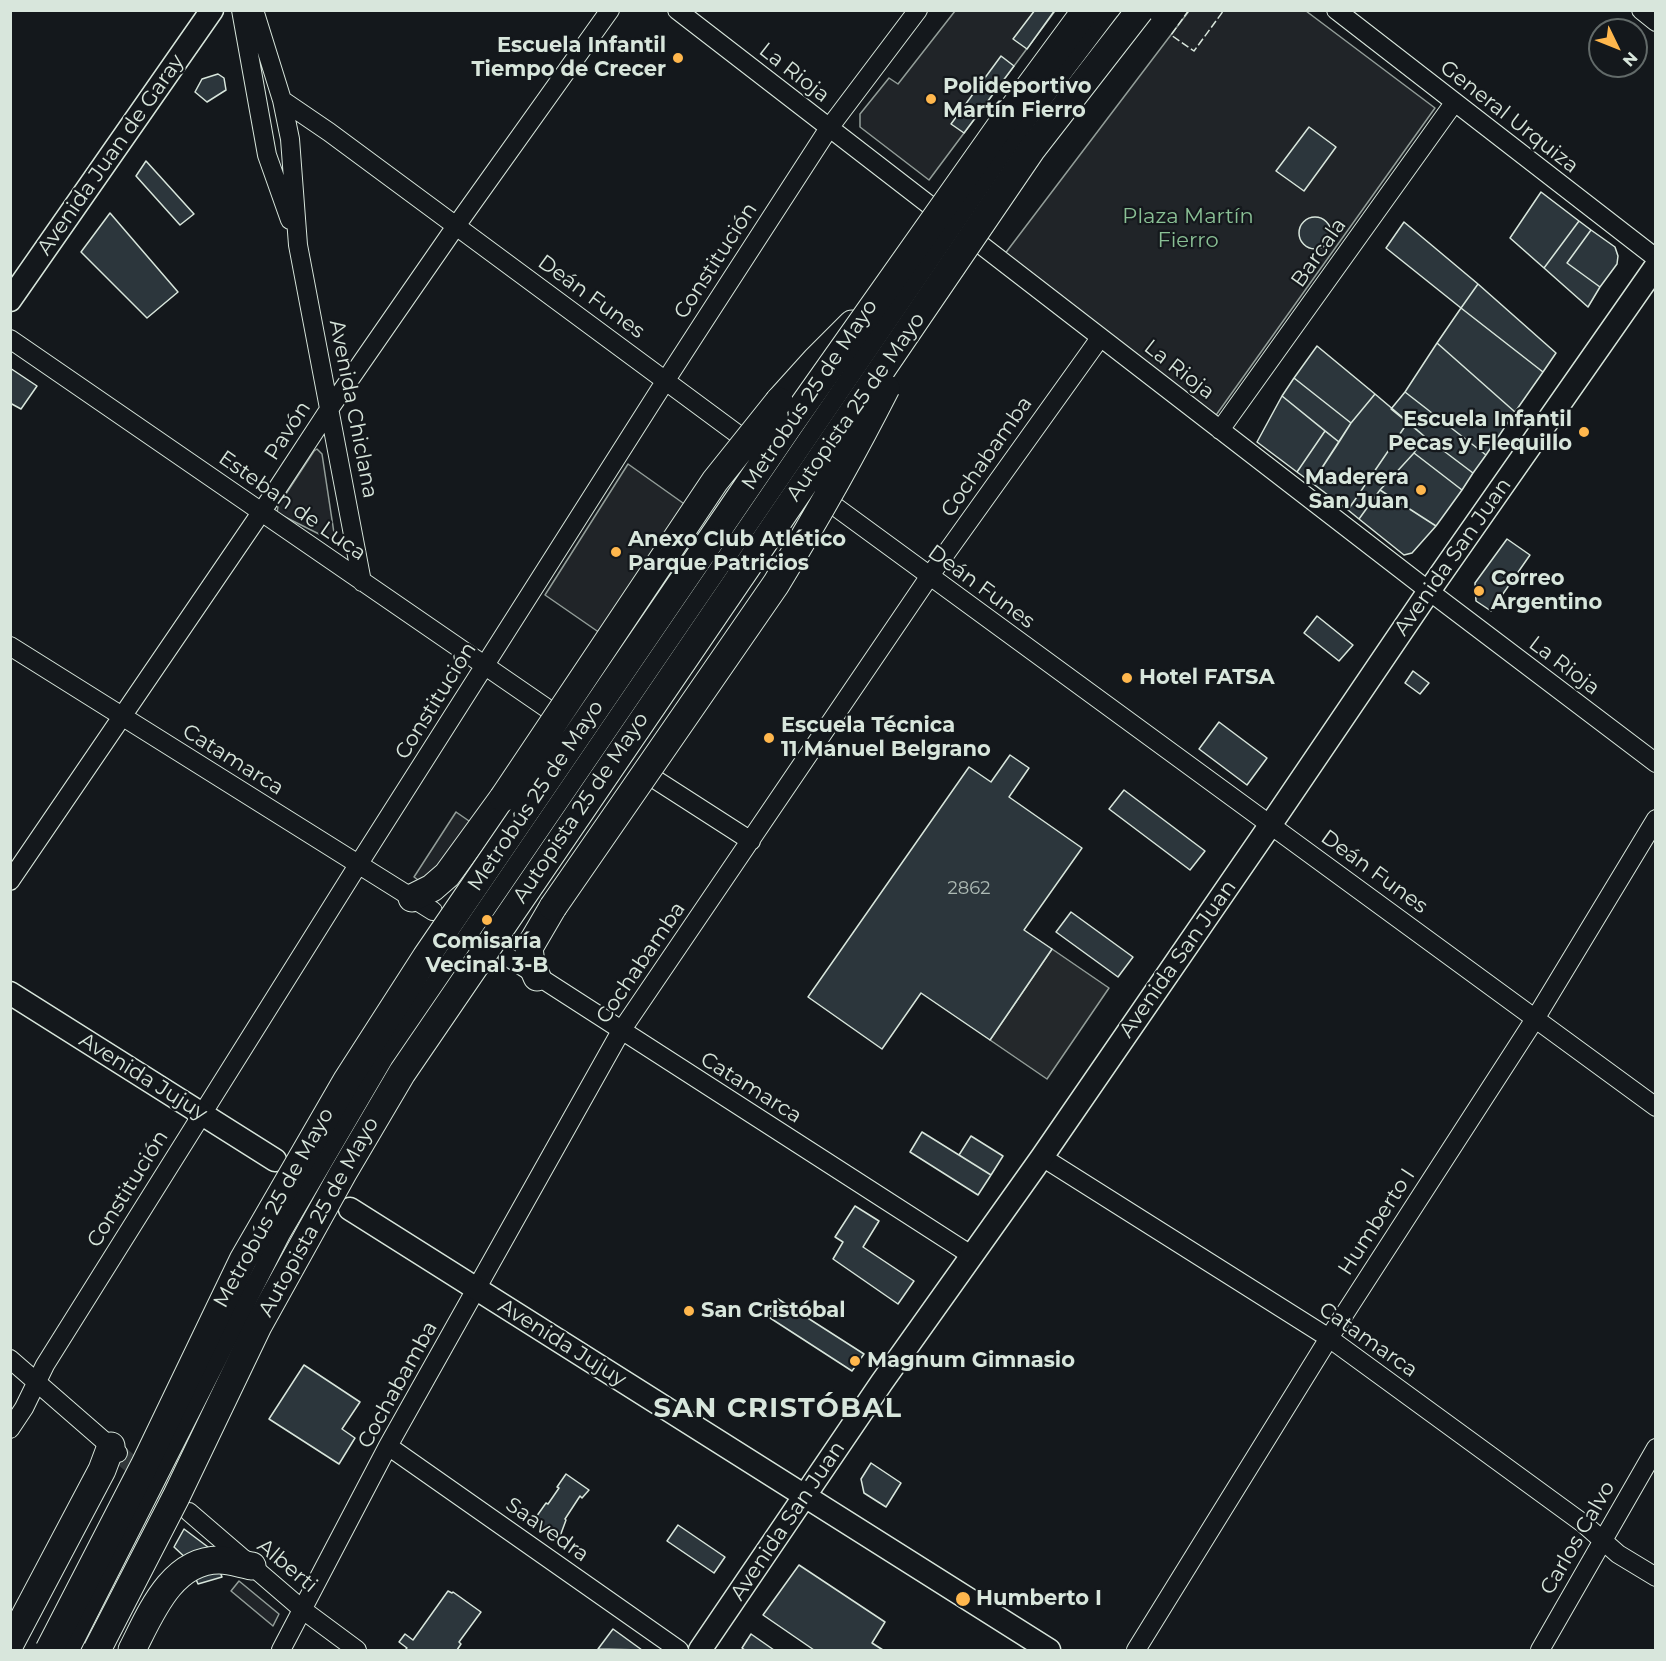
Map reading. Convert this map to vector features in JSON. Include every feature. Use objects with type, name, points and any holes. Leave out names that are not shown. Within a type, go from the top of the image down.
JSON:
[{"type":"highway","name":"Autopista 25 de Mayo","points":[[49,1650],[144,1466],[243,1260],[347,1080],[447,927],[788,427],[999,128],[1086,10]]},
{"type":"highway","name":"Autopista 25 de Mayo","points":[[97,1650],[176,1497],[258,1326],[343,1173],[402,1073],[512,908],[1032,149],[1140,10]]},
{"type":"highway","points":[[422,904],[432,888],[447,875],[503,798],[715,481],[799,378],[883,294]]},
{"type":"highway","points":[[537,976],[531,963],[529,948],[553,907],[776,584],[809,531],[856,447],[926,306]]},
{"type":"highway","points":[[10,1644],[115,1449]]},
{"type":"highway","points":[[132,1650],[160,1597],[180,1576],[209,1561],[223,1560],[252,1566]]},
{"type":"main road","name":"Avenida Juan de Garay","points":[[10,300],[212,10]]},
{"type":"main road","name":"Avenida San Juan","points":[[700,1650],[971,1255],[1042,1157],[1271,825],[1429,591],[1656,266]]},
{"type":"main road","name":"Avenida Jujuy","points":[[10,993],[275,1160]]},
{"type":"main road","name":"Avenida Jujuy","points":[[350,1209],[1049,1650]]},
{"type":"street","name":"Avenida Chiclana","points":[[241,10],[267,155],[298,245]]},
{"type":"street","name":"Avenida Chiclana","points":[[254,10],[282,100],[290,139],[298,245],[362,582]]},
{"type":"street","name":"Pavón","points":[[10,881],[330,408],[610,10]]},
{"type":"street","name":"La Rioja","points":[[676,10],[1429,591],[1656,763]]},
{"type":"street","name":"Constitución","points":[[10,1429],[24,1408],[45,1365],[201,1114],[666,380],[829,129],[918,10]]},
{"type":"street","name":"Metrobús 25 de Mayo","points":[[70,1650],[281,1234],[384,1058],[1014,137],[1110,10]]},
{"type":"street","name":"General Urquiza","points":[[1336,10],[1656,258]]},
{"type":"street","points":[[1641,10],[1656,22]]},
{"type":"street","name":"Deán Funes","points":[[282,100],[1656,1107]]},
{"type":"street","name":"Barcala","points":[[1220,430],[1454,103]]},
{"type":"street","name":"Cochabamba","points":[[281,1650],[388,1446],[621,1032],[930,577],[1100,338]]},
{"type":"street","name":"Esteban de Luca","points":[[10,339],[548,709]]},
{"type":"street","name":"Catamarca","points":[[10,646],[422,904]]},
{"type":"street","points":[[653,778],[751,841]]},
{"type":"street","name":"Humberto I","points":[[1136,1650],[1329,1338],[1535,1019],[1656,819]]},
{"type":"street","name":"Catamarca","points":[[508,957],[621,1032],[971,1255]]},
{"type":"street","name":"Catamarca","points":[[1042,1157],[1329,1338],[1584,1524],[1618,1554],[1656,1577]]},
{"type":"street","points":[[10,1359],[115,1449]]},
{"type":"street","name":"Saavedra","points":[[388,1446],[679,1650]]},
{"type":"street","name":"Carlos Calvo","points":[[1540,1650],[1656,1448]]},
{"type":"street","name":"Alberti","points":[[189,1512],[303,1610],[357,1650]]},
{"type":"green space","name":"Polideportivo Martín Fierro","points":[[955,11],[1055,11],[929,180],[860,127],[860,114],[889,78],[898,84]]},
{"type":"green space","name":"Plaza Martín Fierro","points":[[1189,11],[1306,11],[1435,108],[1214,418],[1004,255]]},
{"type":"green space","points":[[317,449],[322,454],[334,533],[329,539],[277,513],[278,506]]},
{"type":"green space","name":"Anexo Club Atlético Parque Patricios","points":[[628,464],[690,508],[600,633],[545,595]]},
{"type":"green space","points":[[456,812],[472,823],[443,869],[421,882],[414,877]]},
{"type":"green space","points":[[239,1581],[279,1614],[273,1626],[231,1591]]},
{"type":"shaded area","points":[[1052,949],[1109,988],[1047,1079],[990,1040]]},
{"type":"building","points":[[1035,10],[1055,10],[1027,49],[1013,39]]},
{"type":"building","points":[[1001,56],[1014,66],[964,133],[951,124]]},
{"type":"building","points":[[218,74],[224,78],[226,90],[207,102],[195,92],[202,79]]},
{"type":"building","points":[[1309,127],[1336,147],[1304,191],[1276,171]]},
{"type":"building","points":[[146,161],[194,214],[180,225],[136,176]]},
{"type":"building","points":[[1541,192],[1579,221],[1544,268],[1510,238]]},
{"type":"building","points":[[110,213],[178,292],[147,318],[81,252]]},
{"type":"building","points":[[1315,217],[1327,221],[1331,233],[1327,245],[1315,249],[1303,245],[1299,233],[1303,221]]},
{"type":"building","points":[[1579,221],[1591,230],[1567,263],[1600,287],[1588,307],[1544,268]]},
{"type":"building","points":[[1404,222],[1478,284],[1461,308],[1386,248]]},
{"type":"building","points":[[1591,230],[1615,247],[1618,256],[1617,264],[1600,287],[1567,263]]},
{"type":"building","points":[[1478,284],[1556,353],[1543,372],[1461,308]]},
{"type":"building","points":[[1461,308],[1543,372],[1515,412],[1437,343]]},
{"type":"building","points":[[1437,343],[1515,412],[1486,455],[1405,392]]},
{"type":"building","points":[[1317,346],[1375,394],[1351,423],[1294,378]]},
{"type":"building","points":[[10,368],[37,386],[21,409],[10,403]]},
{"type":"building","points":[[1294,378],[1351,423],[1339,442],[1282,396]]},
{"type":"building","points":[[1405,392],[1486,455],[1473,473],[1391,409]]},
{"type":"building","points":[[1375,394],[1408,422],[1348,510],[1312,483],[1351,423]]},
{"type":"building","points":[[1282,396],[1325,431],[1297,472],[1257,442]]},
{"type":"building","points":[[1408,422],[1424,436],[1414,453],[1380,490],[1359,519],[1348,510]]},
{"type":"building","points":[[1325,431],[1339,442],[1312,483],[1297,472]]},
{"type":"building","points":[[1424,436],[1473,473],[1462,490],[1414,453]]},
{"type":"building","name":"Maderera San Juan","points":[[1414,453],[1462,490],[1436,526],[1380,490]]},
{"type":"building","points":[[1380,490],[1436,526],[1412,553],[1404,555],[1359,519]]},
{"type":"building","points":[[1507,539],[1530,555],[1491,611],[1476,601],[1475,583]]},
{"type":"building","points":[[1317,616],[1353,645],[1339,661],[1304,633]]},
{"type":"building","points":[[1413,671],[1429,683],[1420,694],[1405,683]]},
{"type":"building","points":[[1219,722],[1267,758],[1247,785],[1199,749]]},
{"type":"building","points":[[1010,755],[1029,768],[1009,797],[1082,848],[1024,930],[1052,949],[990,1040],[921,993],[882,1049],[808,997],[969,767],[991,782]]},
{"type":"building","points":[[1124,790],[1205,851],[1190,870],[1109,809]]},
{"type":"building","points":[[1071,912],[1133,957],[1118,977],[1056,932]]},
{"type":"building","points":[[922,1132],[991,1175],[978,1195],[910,1152]]},
{"type":"building","points":[[971,1136],[1003,1156],[991,1175],[959,1155]]},
{"type":"building","points":[[855,1206],[879,1221],[863,1247],[914,1281],[898,1304],[833,1259],[843,1242],[835,1237]]},
{"type":"building","points":[[778,1299],[864,1354],[852,1371],[767,1316]]},
{"type":"building","points":[[304,1365],[360,1402],[342,1429],[355,1438],[339,1464],[269,1419]]},
{"type":"building","points":[[871,1463],[901,1483],[886,1507],[864,1493],[861,1479]]},
{"type":"building","points":[[566,1474],[589,1490],[582,1498],[580,1496],[565,1519],[559,1539],[534,1520],[546,1503],[548,1504]]},
{"type":"building","points":[[678,1525],[725,1557],[714,1573],[667,1541]]},
{"type":"building","points":[[184,1529],[212,1550],[222,1577],[198,1584],[188,1560],[174,1547]]},
{"type":"building","points":[[799,1565],[885,1622],[872,1643],[883,1650],[814,1650],[763,1615]]},
{"type":"building","points":[[448,1591],[453,1592],[481,1612],[459,1642],[461,1644],[457,1650],[405,1650],[407,1648],[399,1642],[405,1634],[413,1640]]},
{"type":"building","points":[[613,1629],[642,1650],[598,1649]]},
{"type":"building","points":[[751,1634],[774,1650],[745,1650],[742,1648]]},
{"type":"tunnel","points":[[118,1453],[181,1506]]},
{"type":"fence","points":[[1189,10],[1171,35],[1194,51],[1224,10]]},
{"type":"place","name":"Escuela Infantil Tiempo de Crecer","points":[[678,58]]},
{"type":"place","name":"Polideportivo Martín Fierro","points":[[931,99]]},
{"type":"place","name":"Escuela Infantil Pecas y Flequillo","points":[[1584,432]]},
{"type":"place","name":"Maderera San Juan","points":[[1421,490]]},
{"type":"place","name":"Anexo Club Atlético Parque Patricios","points":[[616,552]]},
{"type":"place","name":"Correo Argentino","points":[[1479,591]]},
{"type":"place","name":"Hotel FATSA","points":[[1127,678]]},
{"type":"place","name":"Escuela Técnica 11 Manuel Belgrano","points":[[769,738]]},
{"type":"place","name":"Comisaría Vecinal 3-B","points":[[487,920]]},
{"type":"place","name":"San Cristóbal","points":[[689,1311]]},
{"type":"place","name":"Magnum Gimnasio","points":[[855,1361]]},
{"type":"place","name":"Humberto I","points":[[963,1599]]},
{"type":"district","name":"SAN CRISTÓBAL","points":[[778,1409]]}]
